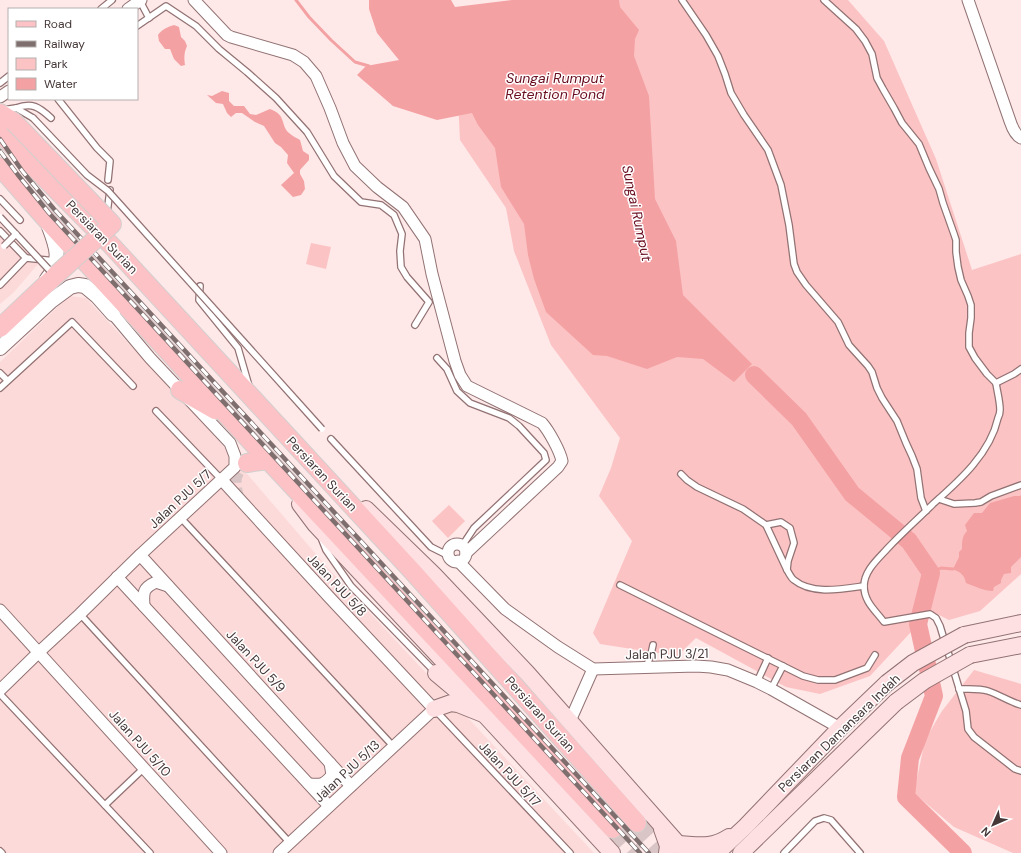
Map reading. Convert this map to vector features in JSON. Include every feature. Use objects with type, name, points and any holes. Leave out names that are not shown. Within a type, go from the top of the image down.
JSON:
[{"type":"main road","name":"Persiaran Surian","points":[[6,117],[111,245],[413,572],[636,822]]},
{"type":"main road","points":[[0,328],[54,270],[112,224],[6,117]]},
{"type":"main road","points":[[0,167],[46,219]]},
{"type":"main road","name":"Persiaran Surian","points":[[46,219],[268,460],[613,829]]},
{"type":"main road","points":[[180,390],[230,418]]},
{"type":"main road","points":[[245,466],[268,460]]},
{"type":"main road","points":[[323,474],[356,500]]},
{"type":"main road","name":"Persiaran Surian","points":[[286,478],[297,500],[315,524],[449,667],[485,715],[612,853]]},
{"type":"main road","name":"Persiaran Surian","points":[[356,500],[434,575],[527,673],[661,824],[677,850]]},
{"type":"main road","name":"Persiaran Damansara Indah","points":[[717,853],[746,826],[840,728],[886,683],[912,663],[964,635],[1021,623]]},
{"type":"main road","name":"Persiaran Damansara Indah","points":[[743,852],[896,702],[924,681],[970,655],[1021,645]]},
{"type":"main road","points":[[436,673],[485,715]]},
{"type":"main road","points":[[434,709],[451,703],[458,704],[485,715]]},
{"type":"main road","points":[[840,728],[856,729],[882,717]]},
{"type":"main road","points":[[677,850],[712,845],[724,840],[746,826]]},
{"type":"street","points":[[129,8],[141,0]]},
{"type":"street","points":[[194,0],[231,37],[293,54],[304,62],[316,76],[330,108],[342,143],[355,166],[402,207],[425,239],[432,274],[455,361],[460,375],[467,386],[542,423],[561,456],[562,462],[558,467],[459,554],[505,609],[558,647],[593,669],[570,721]]},
{"type":"street","points":[[968,0],[1013,130],[1021,138]]},
{"type":"street","points":[[0,98],[8,92]]},
{"type":"street","points":[[0,323],[44,284],[54,270],[57,255],[56,244],[46,219]]},
{"type":"street","points":[[54,270],[61,272],[67,279],[67,284],[63,292]]},
{"type":"street","points":[[0,348],[51,300],[70,287],[78,284],[85,286],[97,296],[113,314]]},
{"type":"street","name":"Jalan PJU 5/7","points":[[0,690],[180,517],[235,467],[235,456],[230,442],[150,358],[113,314]]},
{"type":"street","name":"Jalan PJU 5/8","points":[[221,479],[434,709]]},
{"type":"street","name":"Jalan PJU 5/9","points":[[140,555],[351,786]]},
{"type":"street","points":[[117,577],[329,806]]},
{"type":"street","points":[[144,606],[143,594],[149,586],[156,582],[168,586]]},
{"type":"street","name":"Jalan PJU 5/10","points":[[1,612],[221,853]]},
{"type":"street","name":"Jalan PJU 3/21","points":[[593,669],[696,666],[728,670],[772,689],[840,728]]},
{"type":"street","name":"Jalan PJU 5/13","points":[[280,853],[434,709]]},
{"type":"street","points":[[309,784],[321,785],[327,781],[332,775],[330,762]]},
{"type":"lane","points":[[101,8],[112,0]]},
{"type":"lane","points":[[141,0],[149,18]]},
{"type":"lane","points":[[682,0],[706,35],[718,56],[731,93],[768,150],[781,185],[787,213],[794,264],[797,272],[806,285],[838,322],[849,345],[872,372],[877,388],[897,421],[912,456],[917,469],[926,511]]},
{"type":"lane","points":[[824,0],[856,29],[865,41],[872,54],[877,78],[902,124],[919,144],[939,189],[956,240],[956,252],[961,280],[971,305],[969,333],[970,347],[975,358],[987,374],[996,382],[1000,410],[990,442],[965,474],[898,538],[870,568],[864,586],[866,599],[884,622],[930,614],[936,618],[940,626],[966,711],[968,729],[974,737],[1021,771]]},
{"type":"lane","points":[[138,25],[166,6],[196,26],[219,50],[247,72],[276,98],[307,132],[334,176],[361,202],[381,205],[394,215],[402,234],[400,267],[429,302],[415,325]]},
{"type":"lane","points":[[0,83],[8,77]]},
{"type":"lane","points":[[59,100],[110,162],[108,180]]},
{"type":"lane","points":[[6,117],[24,105],[31,105],[40,108],[51,118]]},
{"type":"lane","points":[[6,117],[33,118],[87,175],[108,191],[322,429]]},
{"type":"lane","points":[[110,190],[107,213],[111,245]]},
{"type":"lane","points":[[0,199],[20,220]]},
{"type":"lane","points":[[0,217],[54,270]]},
{"type":"lane","points":[[0,231],[26,258],[54,270]]},
{"type":"lane","points":[[4,246],[16,234]]},
{"type":"lane","points":[[0,285],[26,258]]},
{"type":"lane","points":[[200,286],[199,300],[238,348],[251,397]]},
{"type":"lane","points":[[0,388],[72,322],[133,386]]},
{"type":"lane","points":[[331,439],[431,547],[459,554],[474,528],[546,460],[544,453],[519,426],[509,418],[470,403],[457,391],[447,369],[437,358]]},
{"type":"lane","points":[[996,382],[1014,374],[1021,368]]},
{"type":"lane","points":[[0,373],[7,380]]},
{"type":"lane","points":[[205,400],[230,418]]},
{"type":"lane","points":[[156,411],[221,479]]},
{"type":"lane","points":[[681,474],[697,487],[743,509],[766,526],[787,570],[794,580],[808,588],[838,589],[864,586]]},
{"type":"lane","points":[[940,499],[954,504],[981,502],[991,496],[1021,485]]},
{"type":"lane","points":[[180,517],[393,746]]},
{"type":"lane","points":[[766,526],[781,522],[790,528],[794,543],[787,570]]},
{"type":"lane","points":[[315,524],[326,550],[351,586],[436,673]]},
{"type":"lane","points":[[620,585],[803,676],[818,680],[835,680],[867,668],[875,655]]},
{"type":"lane","points":[[80,614],[290,843]]},
{"type":"lane","points":[[646,668],[653,645]]},
{"type":"lane","points":[[757,682],[768,658]]},
{"type":"lane","points":[[772,689],[783,666]]},
{"type":"lane","points":[[959,689],[987,691],[1021,705]]},
{"type":"lane","points":[[0,694],[150,853]]},
{"type":"lane","name":"Jalan PJU 5/17","points":[[434,709],[570,853]]},
{"type":"lane","points":[[105,805],[144,768]]},
{"type":"lane","points":[[784,853],[816,821],[824,818],[831,820],[860,853]]},
{"type":"shaded area","points":[[0,224],[38,264],[14,292],[0,304]]},
{"type":"shaded area","points":[[69,296],[86,298],[205,425],[327,567],[594,853],[0,853],[0,362]]},
{"type":"green space","points":[[517,0],[848,0],[884,41],[936,159],[972,270],[1021,254],[1021,574],[980,611],[949,620],[927,609],[911,632],[870,676],[820,694],[786,687],[696,638],[677,656],[600,644],[593,633],[632,541],[599,496],[611,468],[620,438],[551,345],[514,251],[506,208],[460,140],[458,101]]},
{"type":"green space","points":[[311,243],[331,247],[326,269],[306,264]]},
{"type":"green space","points":[[449,505],[465,521],[448,538],[432,521]]},
{"type":"green space","points":[[974,670],[1021,684],[1021,853],[1013,853],[954,827],[914,793],[925,740],[942,711]]},
{"type":"water","name":"Sungai Rumput Retention Pond","points":[[369,0],[451,0],[455,7],[512,0],[619,0],[620,7],[639,30],[635,39],[634,56],[649,96],[655,199],[676,241],[683,295],[752,364],[734,382],[703,359],[677,357],[647,369],[607,356],[593,355],[546,312],[534,279],[528,255],[524,224],[501,187],[495,148],[478,125],[472,113],[437,120],[393,106],[357,75],[366,66],[399,60],[377,33],[369,9]]},
{"type":"water","points":[[174,25],[179,27],[181,37],[187,46],[184,55],[185,65],[181,66],[174,59],[170,49],[165,49],[159,41],[158,35],[165,28]]},
{"type":"water","points":[[222,91],[229,93],[229,101],[234,106],[244,106],[250,114],[256,115],[270,109],[275,111],[281,117],[286,130],[300,140],[303,151],[309,155],[309,160],[300,170],[305,189],[301,195],[293,197],[281,185],[294,173],[287,163],[288,155],[275,143],[264,126],[242,113],[236,113],[231,117],[227,113],[223,104],[216,103],[207,95],[212,96]]},
{"type":"water","points":[[1021,495],[1021,557],[1011,567],[1011,573],[1004,574],[1001,583],[994,587],[993,591],[966,583],[962,574],[953,569],[959,557],[959,552],[962,549],[963,537],[967,531],[965,525],[974,513],[982,513],[990,503]]},
{"type":"waterway","name":"Sungai Rumput","points":[[296,0],[309,17],[355,62],[369,66]]},
{"type":"waterway","name":"Sungai Rumput","points":[[754,375],[799,419],[852,494],[909,541],[931,573],[918,624],[934,696],[910,758],[906,797],[963,853]]},
{"type":"waterway","points":[[931,573],[941,568],[953,569]]},
{"type":"tunnel","points":[[239,499],[236,479],[242,468]]},
{"type":"tunnel","points":[[637,823],[664,853]]},
{"type":"tunnel","points":[[613,829],[635,853]]},
{"type":"railway","points":[[0,139],[23,172],[54,209],[649,853]]},
{"type":"railway","points":[[0,151],[49,213],[640,853]]}]
